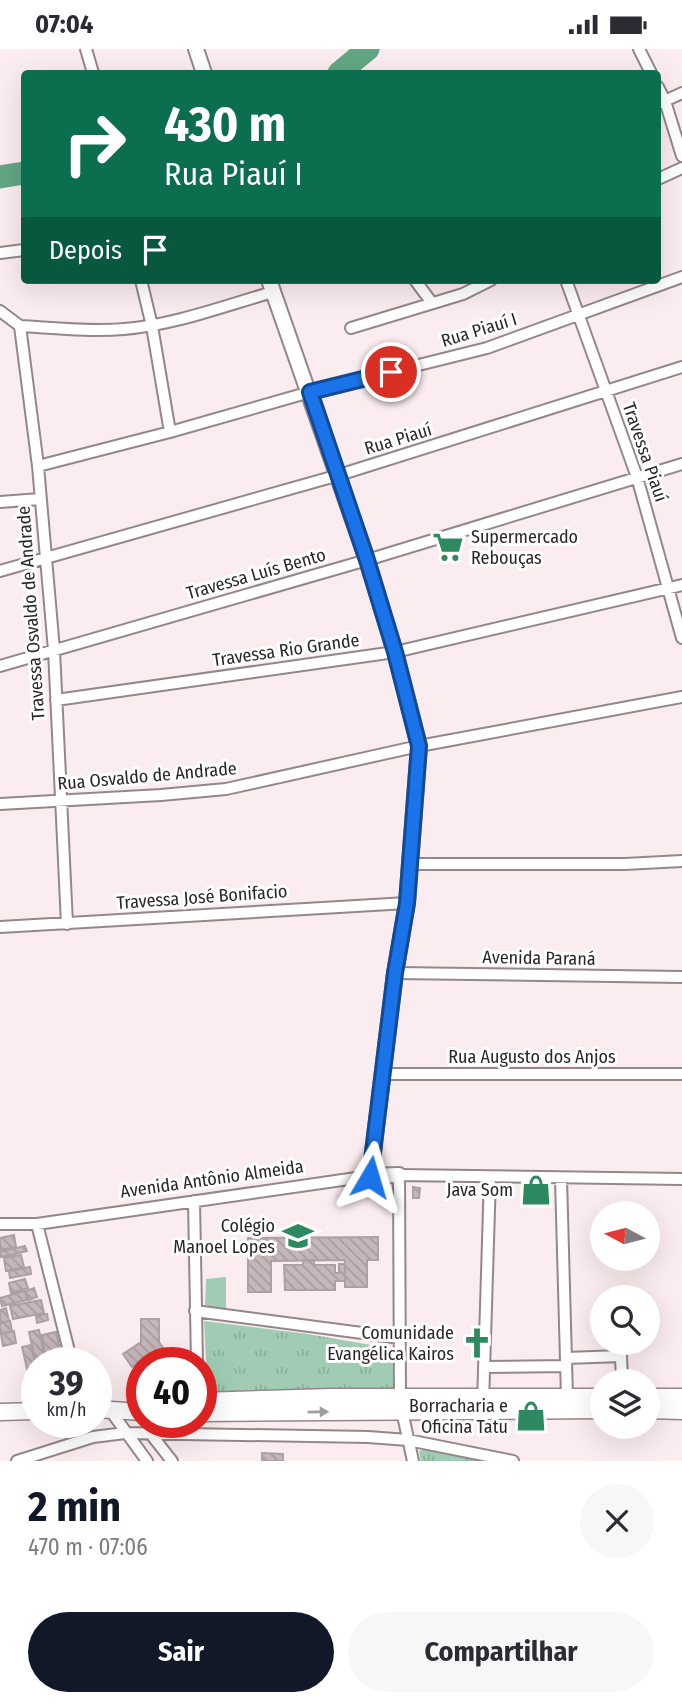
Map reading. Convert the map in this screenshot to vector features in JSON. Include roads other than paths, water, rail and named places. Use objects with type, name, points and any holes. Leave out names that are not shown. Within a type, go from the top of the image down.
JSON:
[{"type":"main road","points":[[217,1401],[401,1404],[590,1397]]},
{"type":"main road","points":[[660,1397],[682,1397]]},
{"type":"main road","points":[[482,1403],[590,1409]]},
{"type":"main road","points":[[217,1412],[401,1404]]},
{"type":"main road","points":[[660,1410],[682,1411]]},
{"type":"main road","points":[[0,1412],[21,1411]]},
{"type":"street","points":[[86,49],[92,70]]},
{"type":"street","points":[[196,49],[203,70]]},
{"type":"street","points":[[639,49],[650,70]]},
{"type":"street","points":[[682,93],[662,103],[682,156]]},
{"type":"street","points":[[661,178],[682,168]]},
{"type":"street","points":[[0,253],[21,250]]},
{"type":"street","name":"Rua Piauí I","points":[[38,466],[310,392],[487,348],[682,277]]},
{"type":"street","points":[[142,284],[170,432]]},
{"type":"street","points":[[418,284],[432,303]]},
{"type":"street","points":[[351,328],[463,294],[483,284]]},
{"type":"street","name":"Travessa Piauí","points":[[567,284],[637,477],[682,638]]},
{"type":"street","points":[[0,311],[20,325],[123,330],[152,326],[271,286],[367,560],[395,652],[419,746],[407,903],[395,973],[370,1177]]},
{"type":"street","name":"Travessa Osvaldo de Andrade","points":[[20,325],[38,466],[54,650],[67,924]]},
{"type":"street","name":"Rua Piauí","points":[[0,571],[339,475],[682,367]]},
{"type":"street","name":"Travessa Luís Bento","points":[[0,666],[367,560],[682,464]]},
{"type":"street","points":[[0,502],[40,499]]},
{"type":"street","name":"Travessa Rio Grande","points":[[56,701],[395,652],[682,585]]},
{"type":"street","name":"Rua Osvaldo de Andrade","points":[[0,804],[226,789],[419,746],[682,697]]},
{"type":"street","points":[[410,864],[625,864],[682,861]]},
{"type":"street","name":"Travessa José Bonifacio","points":[[0,927],[407,903]]},
{"type":"street","name":"Avenida Paraná","points":[[395,973],[682,977]]},
{"type":"street","name":"Rua Augusto dos Anjos","points":[[382,1075],[682,1074]]},
{"type":"street","points":[[399,1175],[401,1404],[413,1461]]},
{"type":"street","name":"Avenida Antônio Almeida","points":[[0,1224],[37,1224],[399,1175],[682,1179]]},
{"type":"street","points":[[482,1403],[490,1177]]},
{"type":"street","points":[[561,1178],[567,1398]]},
{"type":"street","points":[[194,1201],[196,1347]]},
{"type":"street","points":[[37,1224],[68,1347]]},
{"type":"street","points":[[195,1311],[400,1338]]},
{"type":"street","points":[[484,1367],[621,1356],[622,1369]]},
{"type":"street","points":[[112,1419],[147,1461]]},
{"type":"street","points":[[17,1461],[93,1437],[125,1433]]},
{"type":"street","points":[[217,1434],[356,1436],[408,1440],[513,1461]]},
{"type":"street","points":[[154,1438],[172,1461]]},
{"type":"waterway","points":[[343,70],[368,49]]},
{"type":"waterway","points":[[0,177],[21,174]]},
{"type":"place","name":"Supermercado Rebouças","points":[[448,547]]},
{"type":"place","name":"Java Som","points":[[536,1190]]},
{"type":"place","name":"Colégio Manoel Lopes","points":[[298,1236]]},
{"type":"place","name":"Comunidade Evangélica Kairos","points":[[477,1343]]},
{"type":"place","name":"Borracharia e Oficina Tatu","points":[[531,1416]]}]
